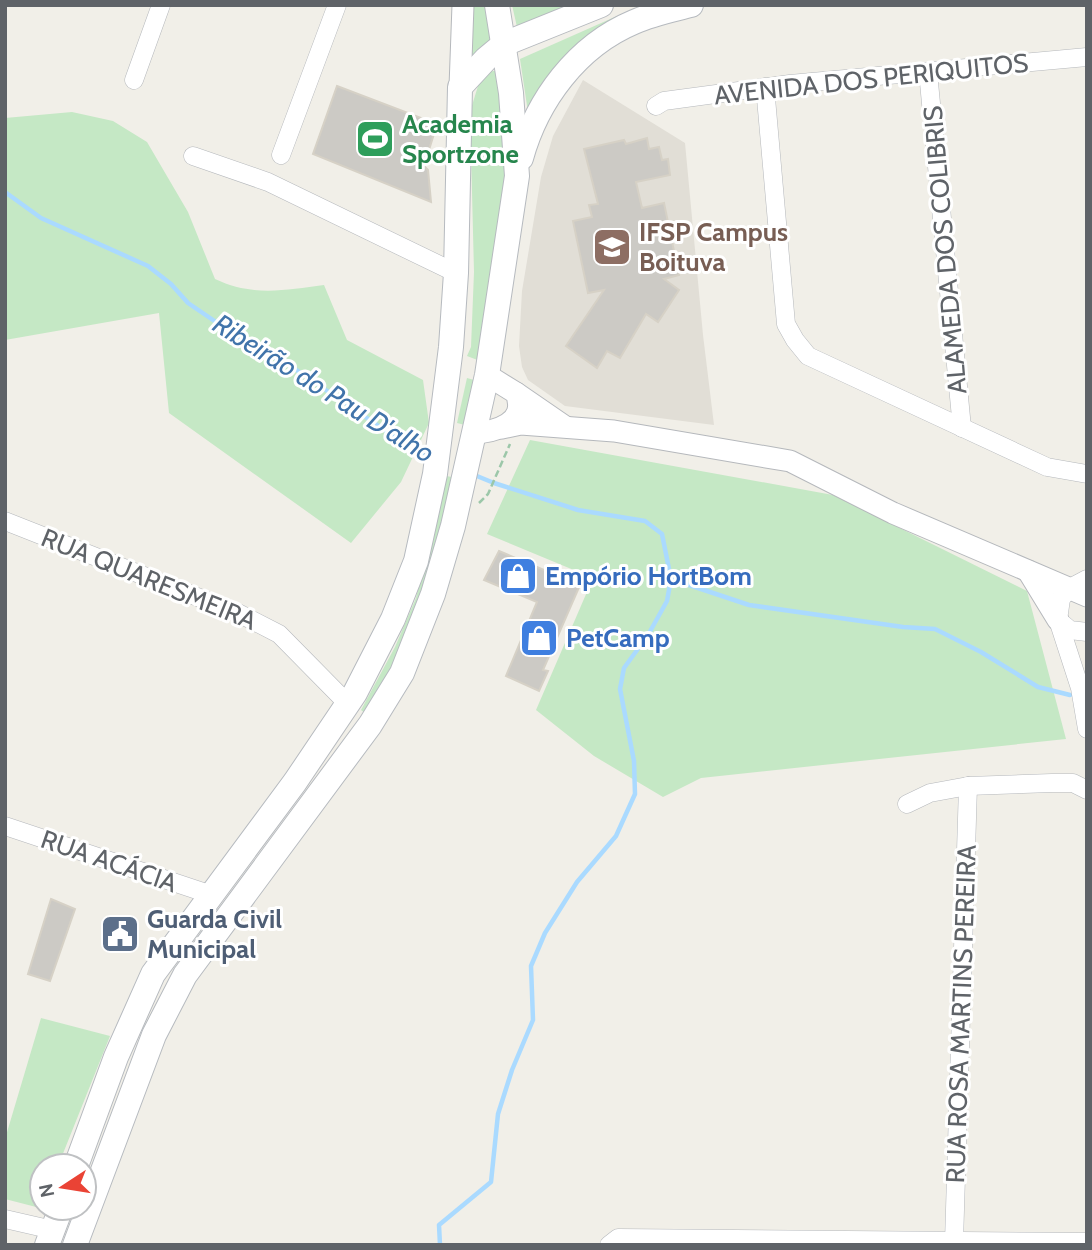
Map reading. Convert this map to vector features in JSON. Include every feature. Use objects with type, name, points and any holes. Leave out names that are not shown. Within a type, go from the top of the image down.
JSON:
[{"type":"main road","points":[[497,5],[511,93],[517,176]]},
{"type":"main road","points":[[81,1152],[116,1057],[153,974],[295,782],[348,704],[393,620],[416,561],[435,474],[451,346],[456,273],[460,88],[486,59],[504,44],[601,5]]},
{"type":"main road","points":[[75,1245],[154,1035],[185,975],[352,750],[402,673],[444,560],[464,482],[487,375],[517,176],[536,118],[554,87],[578,59],[606,37],[630,23],[691,5]]},
{"type":"main road","points":[[447,375],[466,370],[487,375]]},
{"type":"main road","points":[[441,429],[457,431],[472,439]]},
{"type":"street","points":[[134,80],[161,5]]},
{"type":"street","points":[[281,155],[337,5]]},
{"type":"street","points":[[460,88],[463,5]]},
{"type":"street","name":"AVENIDA DOS PERIQUITOS","points":[[656,106],[664,101],[765,88],[1087,57]]},
{"type":"street","name":"ALAMEDA DOS COLIBRIS","points":[[929,72],[962,428]]},
{"type":"street","points":[[765,88],[786,324],[808,356],[1047,467],[1087,474]]},
{"type":"street","points":[[193,156],[268,182],[456,273]]},
{"type":"street","points":[[487,375],[565,427]]},
{"type":"street","points":[[502,429],[517,412],[516,393]]},
{"type":"street","points":[[472,439],[521,424],[565,427],[614,431],[790,461],[893,513],[1077,593]]},
{"type":"street","name":"RUA QUARESMEIRA","points":[[5,521],[238,613],[279,634],[348,704]]},
{"type":"street","points":[[1028,571],[1058,620],[1080,688],[1087,729]]},
{"type":"street","points":[[1058,620],[1061,599],[1077,593],[1087,579]]},
{"type":"street","points":[[1058,620],[1070,631],[1087,632]]},
{"type":"street","points":[[1080,688],[1087,664]]},
{"type":"street","points":[[907,804],[930,793],[968,786],[1073,783],[1087,790]]},
{"type":"street","name":"RUA ROSA MARTINS PEREIRA","points":[[954,1242],[968,786]]},
{"type":"street","name":"RUA ACÁCIA","points":[[5,826],[212,895]]},
{"type":"street","points":[[5,1219],[54,1228]]},
{"type":"street","points":[[609,1245],[618,1238],[1087,1242]]},
{"type":"path","points":[[489,492],[496,473]]},
{"type":"shaded area","name":"IFSP Campus Boituva","points":[[583,80],[685,143],[714,425],[565,406],[528,380],[522,367],[519,346],[522,291],[541,177],[553,136]]},
{"type":"green space","points":[[470,5],[491,5],[497,35],[473,55],[471,55]]},
{"type":"green space","points":[[512,5],[586,5],[517,27]]},
{"type":"green space","points":[[617,16],[619,18],[529,119],[520,59]]},
{"type":"green space","points":[[493,71],[508,134],[504,234],[480,361],[467,356],[471,347],[474,272],[470,112],[478,86],[486,74]]},
{"type":"green space","points":[[72,112],[113,121],[147,142],[188,212],[215,279],[229,285],[269,291],[324,285],[347,340],[423,380],[429,423],[401,482],[351,543],[169,413],[159,313],[5,340],[5,118]]},
{"type":"green space","points":[[467,378],[474,380],[465,425],[457,423]]},
{"type":"green space","points":[[530,440],[833,495],[1027,591],[1066,739],[701,778],[663,797],[594,756],[536,710],[593,578],[487,534]]},
{"type":"green space","points":[[446,476],[458,478],[405,644],[365,713],[361,710],[395,647],[416,598]]},
{"type":"green space","points":[[41,1018],[110,1036],[64,1152],[28,1152],[28,1205],[5,1199],[5,1139]]},
{"type":"building","name":"Academia Sportzone","points":[[337,86],[437,124],[424,166],[428,170],[431,202],[313,154]]},
{"type":"building","points":[[647,138],[649,149],[659,147],[662,160],[668,159],[670,175],[636,182],[642,208],[664,203],[679,275],[664,279],[679,290],[658,322],[646,314],[620,358],[607,351],[597,368],[566,346],[604,290],[588,293],[573,221],[592,217],[589,205],[598,204],[584,149],[624,140],[626,144]]},
{"type":"building","name":"PetCamp","points":[[499,551],[580,585],[543,670],[548,671],[539,691],[506,676],[537,602],[484,580]]},
{"type":"building","points":[[51,899],[75,909],[50,981],[28,974]]},
{"type":"waterway","name":"Ribeirão do Pau D'alho","points":[[5,192],[41,218],[148,266],[171,284],[188,303],[238,337],[292,367],[411,448],[428,455]]},
{"type":"waterway","points":[[440,1245],[439,1225],[491,1182],[498,1114],[512,1070],[533,1020],[531,966],[545,933],[577,882],[616,836],[635,794],[634,761],[620,689],[624,668],[648,635],[667,601],[671,579],[662,534],[645,521],[578,510],[472,474]]},
{"type":"waterway","points":[[671,579],[749,605],[903,627],[935,629],[981,652],[1038,687],[1070,695]]},
{"type":"place","name":"Academia Sportzone","points":[[375,139]]},
{"type":"place","name":"IFSP Campus Boituva","points":[[612,247]]},
{"type":"place","name":"Empório HortBom","points":[[518,576]]},
{"type":"place","name":"PetCamp","points":[[539,638]]},
{"type":"place","name":"Guarda Civil Municipal","points":[[120,934]]}]
